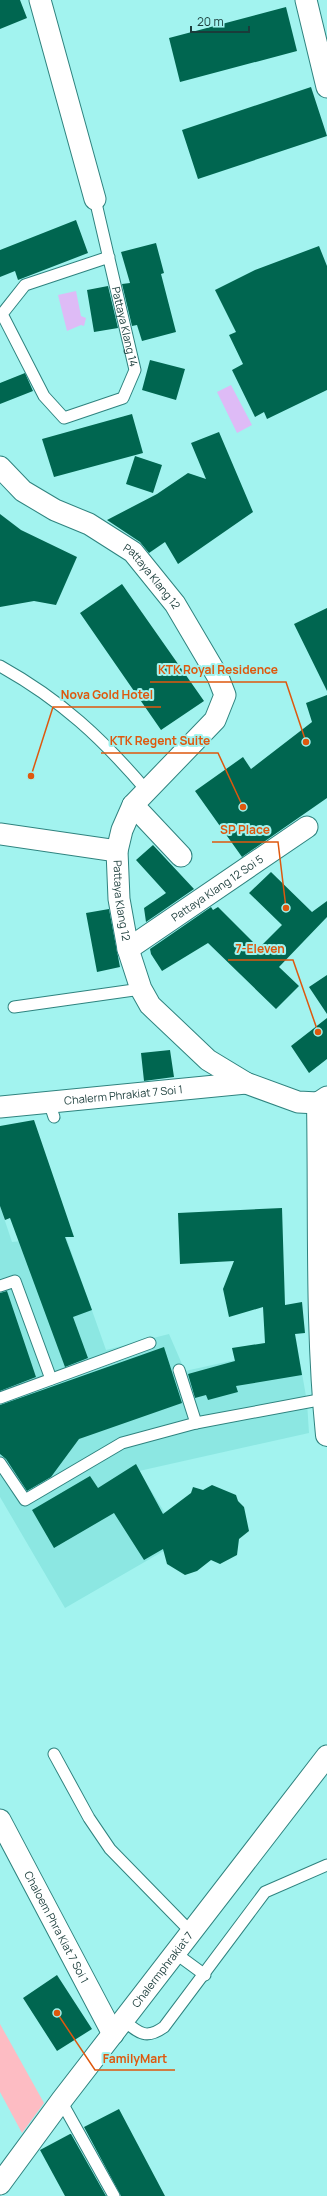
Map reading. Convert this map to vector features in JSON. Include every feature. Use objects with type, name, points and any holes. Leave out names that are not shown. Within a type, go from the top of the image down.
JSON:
[{"type":"street","name":"Pattaya Klang 14","points":[[40,0],[95,199]]},
{"type":"street","points":[[306,0],[319,19],[327,87]]},
{"type":"street","name":"Pattaya Klang 12","points":[[0,467],[23,491],[55,510],[89,524],[133,552],[175,604],[218,678],[225,695],[215,720],[140,798],[122,830],[117,851],[119,899],[128,949],[141,989],[150,1004],[208,1060],[246,1084],[298,1102],[323,1100]]},
{"type":"street","points":[[140,798],[181,856]]},
{"type":"street","name":"Pattaya Klang 12 Soi 5","points":[[128,949],[307,827]]},
{"type":"street","points":[[0,834],[117,851]]},
{"type":"street","name":"Chalerm Phrakiat 7 Soi 1","points":[[0,1107],[51,1109],[246,1084]]},
{"type":"street","points":[[323,1100],[324,1399],[327,1435]]},
{"type":"street","name":"Chalermphrakiat 7","points":[[0,2184],[61,2101],[327,1756]]},
{"type":"street","name":"Chaloem Phra Kiat 7 Soi 1","points":[[0,1820],[118,2027]]},
{"type":"lane","name":"Pattaya Klang 14","points":[[95,199],[109,257],[135,370],[123,398],[64,418],[44,396],[2,314],[25,285],[109,257]]},
{"type":"lane","points":[[0,666],[46,693],[68,710],[110,748],[140,798]]},
{"type":"lane","points":[[14,1007],[141,989]]},
{"type":"lane","points":[[0,1286],[15,1281],[51,1379]]},
{"type":"lane","points":[[0,1398],[150,1343]]},
{"type":"lane","points":[[178,1370],[196,1423]]},
{"type":"lane","points":[[0,1463],[25,1500],[122,1444],[196,1423],[324,1399]]},
{"type":"lane","points":[[54,1754],[89,1818],[110,1849],[191,1932]]},
{"type":"lane","points":[[118,2027],[145,2034],[154,2034],[164,2027],[205,1976],[265,1892],[327,1865]]},
{"type":"lane","points":[[175,1953],[205,1976]]},
{"type":"lane","points":[[61,2101],[114,2196]]},
{"type":"shaded area","points":[[76,291],[81,316],[86,318],[84,326],[81,325],[67,331],[58,295]]},
{"type":"shaded area","points":[[231,385],[252,425],[237,433],[217,392]]},
{"type":"shaded area","points":[[0,1206],[12,1242],[66,1237],[106,1350],[169,1334],[185,1371],[235,1360],[232,1348],[296,1339],[307,1402],[309,1433],[139,1471],[168,1518],[174,1545],[65,1608],[0,1497]]},
{"type":"shaded area","points":[[0,2024],[44,2103],[22,2133],[0,2092]]},
{"type":"building","points":[[0,0],[20,0],[27,18],[0,29]]},
{"type":"building","points":[[286,7],[297,51],[180,82],[169,38]]},
{"type":"building","points":[[311,87],[327,136],[198,179],[182,130]]},
{"type":"building","points":[[76,220],[88,253],[18,280],[15,271],[0,277],[0,250]]},
{"type":"building","points":[[156,243],[164,273],[161,274],[176,332],[142,341],[137,325],[132,326],[122,284],[130,283],[121,252]]},
{"type":"building","points":[[319,246],[327,266],[327,390],[267,419],[264,412],[255,417],[232,370],[243,364],[229,335],[236,332],[215,290],[255,270]]},
{"type":"building","points":[[108,286],[118,328],[94,332],[87,290]]},
{"type":"building","points":[[150,360],[185,369],[176,400],[142,390]]},
{"type":"building","points":[[25,373],[33,391],[0,404],[0,383]]},
{"type":"building","points":[[132,414],[143,453],[54,477],[42,439]]},
{"type":"building","points":[[219,432],[253,512],[178,564],[165,542],[149,553],[140,542],[107,520],[157,494],[188,473],[206,479],[191,443]]},
{"type":"building","points":[[135,456],[162,465],[153,493],[126,484]]},
{"type":"building","points":[[0,514],[21,530],[77,557],[56,605],[34,601],[0,607]]},
{"type":"building","points":[[122,584],[204,701],[161,730],[80,613]]},
{"type":"building","points":[[327,608],[327,691],[294,624]]},
{"type":"building","points":[[327,695],[327,798],[242,857],[195,791],[243,757],[251,769],[312,722],[306,703]]},
{"type":"building","points":[[153,845],[194,889],[146,922],[144,908],[166,893],[136,860]]},
{"type":"building","points":[[271,872],[312,912],[327,901],[327,917],[279,967],[299,986],[276,1009],[208,943],[162,971],[151,954],[150,949],[211,907],[213,910],[218,907],[259,948],[282,925],[249,893]]},
{"type":"building","points":[[109,909],[120,967],[97,972],[86,913]]},
{"type":"building","points":[[327,975],[327,1014],[309,987]]},
{"type":"building","points":[[327,1018],[327,1059],[309,1073],[291,1046]]},
{"type":"building","points":[[170,1050],[174,1077],[144,1081],[141,1053]]},
{"type":"building","points":[[34,1120],[74,1237],[65,1237],[92,1310],[73,1317],[88,1358],[65,1367],[10,1218],[5,1220],[0,1206],[0,1126]]},
{"type":"building","points":[[282,1208],[285,1305],[302,1302],[305,1333],[295,1334],[302,1375],[236,1386],[238,1392],[208,1400],[206,1395],[195,1398],[188,1374],[235,1361],[232,1348],[265,1343],[263,1307],[229,1317],[223,1289],[234,1261],[180,1264],[178,1213]]},
{"type":"building","points":[[7,1291],[36,1377],[0,1391],[0,1293]]},
{"type":"building","points":[[164,1347],[182,1403],[79,1439],[51,1477],[27,1491],[6,1459],[0,1454],[0,1405]]},
{"type":"building","points":[[136,1464],[163,1514],[191,1493],[193,1487],[203,1490],[212,1485],[236,1495],[238,1501],[244,1507],[249,1531],[239,1539],[237,1555],[220,1564],[211,1560],[197,1571],[185,1575],[167,1564],[163,1549],[144,1560],[114,1513],[54,1548],[32,1510],[90,1476],[98,1488]]},
{"type":"building","points":[[57,1975],[92,2029],[57,2051],[23,1998]]},
{"type":"building","points":[[119,2109],[165,2196],[121,2196],[84,2127]]},
{"type":"building","points":[[70,2134],[106,2196],[65,2196],[40,2150]]},
{"type":"place","name":"KTK Royal Residence","points":[[306,742]]},
{"type":"place","name":"Nova Gold Hotel","points":[[31,776]]},
{"type":"place","name":"KTK Regent Suite","points":[[243,807]]},
{"type":"place","name":"SP Place","points":[[286,908]]},
{"type":"place","name":"7-Eleven","points":[[318,1032]]},
{"type":"place","name":"FamilyMart","points":[[57,2013]]}]
